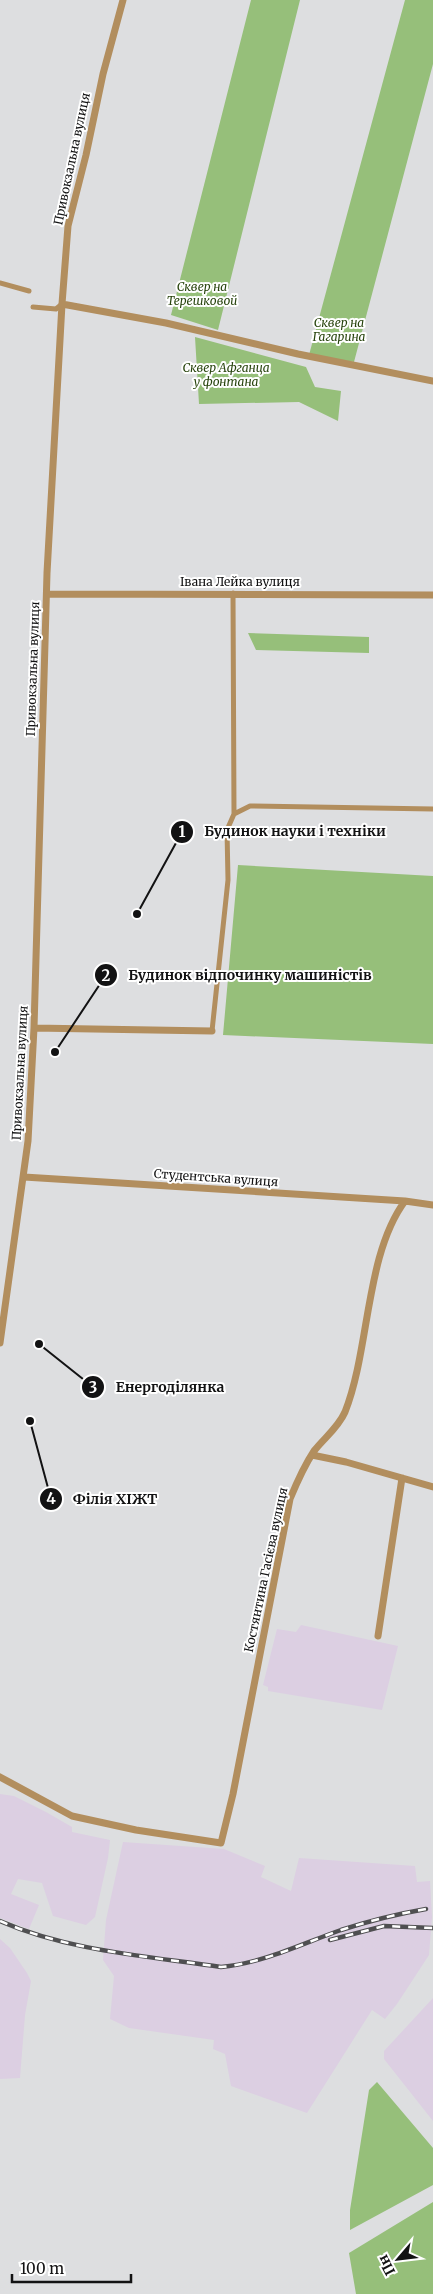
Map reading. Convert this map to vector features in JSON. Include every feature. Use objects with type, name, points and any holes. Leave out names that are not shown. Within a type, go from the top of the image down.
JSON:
[{"type":"street","name":"Привокзальна вулиця","points":[[0,1343],[24,1177],[34,1028],[47,594],[62,304],[68,226],[86,155],[102,74],[123,0]]},
{"type":"street","points":[[0,283],[29,291]]},
{"type":"street","points":[[33,307],[56,310],[62,304],[166,323],[298,354],[433,381]]},
{"type":"street","points":[[34,1028],[212,1031],[228,880],[227,830],[234,814],[233,593]]},
{"type":"street","name":"Івана Лейка вулиця","points":[[47,594],[433,595]]},
{"type":"street","points":[[234,814],[250,806],[433,809]]},
{"type":"street","name":"Студентська вулиця","points":[[24,1177],[405,1201]]},
{"type":"street","points":[[405,1201],[433,1205]]},
{"type":"street","name":"Костянтина Гасієва вулиця","points":[[0,1777],[72,1816],[136,1830],[221,1843],[234,1794],[290,1498],[299,1477],[312,1455],[344,1415],[387,1235],[395,1216],[405,1201]]},
{"type":"street","points":[[312,1455],[346,1462],[433,1487]]},
{"type":"street","points":[[378,1636],[402,1478]]},
{"type":"shaded area","points":[[301,1625],[398,1646],[382,1710],[268,1691],[268,1687],[263,1685],[277,1629],[296,1632]]},
{"type":"shaded area","points":[[0,1794],[14,1796],[46,1812],[72,1827],[72,1832],[110,1840],[95,1917],[86,1925],[53,1916],[42,1883],[18,1879],[11,1894],[39,1905],[29,1929],[0,1918]]},
{"type":"shaded area","points":[[123,1842],[224,1849],[265,1866],[261,1877],[291,1891],[299,1858],[415,1866],[417,1882],[430,1881],[432,1917],[429,1955],[385,2019],[372,2010],[307,2113],[231,2086],[225,2054],[213,2049],[214,2040],[129,2028],[110,2019],[114,1976],[103,1960],[106,1920]]},
{"type":"shaded area","points":[[0,1939],[10,1948],[31,1981],[25,2015],[20,2078],[0,2079]]},
{"type":"shaded area","points":[[433,1998],[433,2121],[384,2059],[384,2051]]},
{"type":"green space","name":"Сквер на Терешковой","points":[[251,0],[300,0],[218,330],[171,315]]},
{"type":"green space","name":"Сквер на Гагарина","points":[[405,0],[433,0],[433,64],[354,362],[309,355]]},
{"type":"green space","name":"Сквер Афганца у фонтана","points":[[195,337],[306,367],[315,387],[341,391],[338,421],[299,402],[199,404]]},
{"type":"green space","points":[[248,633],[369,637],[369,653],[256,650]]},
{"type":"green space","points":[[238,865],[433,876],[433,1044],[223,1035]]},
{"type":"green space","points":[[377,2082],[433,2148],[433,2185],[350,2230],[350,2210],[369,2090]]},
{"type":"green space","points":[[433,2202],[433,2294],[356,2294],[349,2253]]},
{"type":"railway","points":[[0,1921],[26,1931],[80,1946],[136,1956],[221,1967],[252,1962],[341,1930],[394,1915],[426,1909]]},
{"type":"railway","points":[[330,1940],[384,1926],[433,1928]]},
{"type":"place","name":"Будинок науки і техніки","points":[[137,914]]},
{"type":"place","name":"Будинок відпочинку машиністів","points":[[55,1052]]},
{"type":"place","name":"Енергоділянка","points":[[39,1344]]},
{"type":"place","name":"Філія ХІЖТ","points":[[30,1421]]}]
